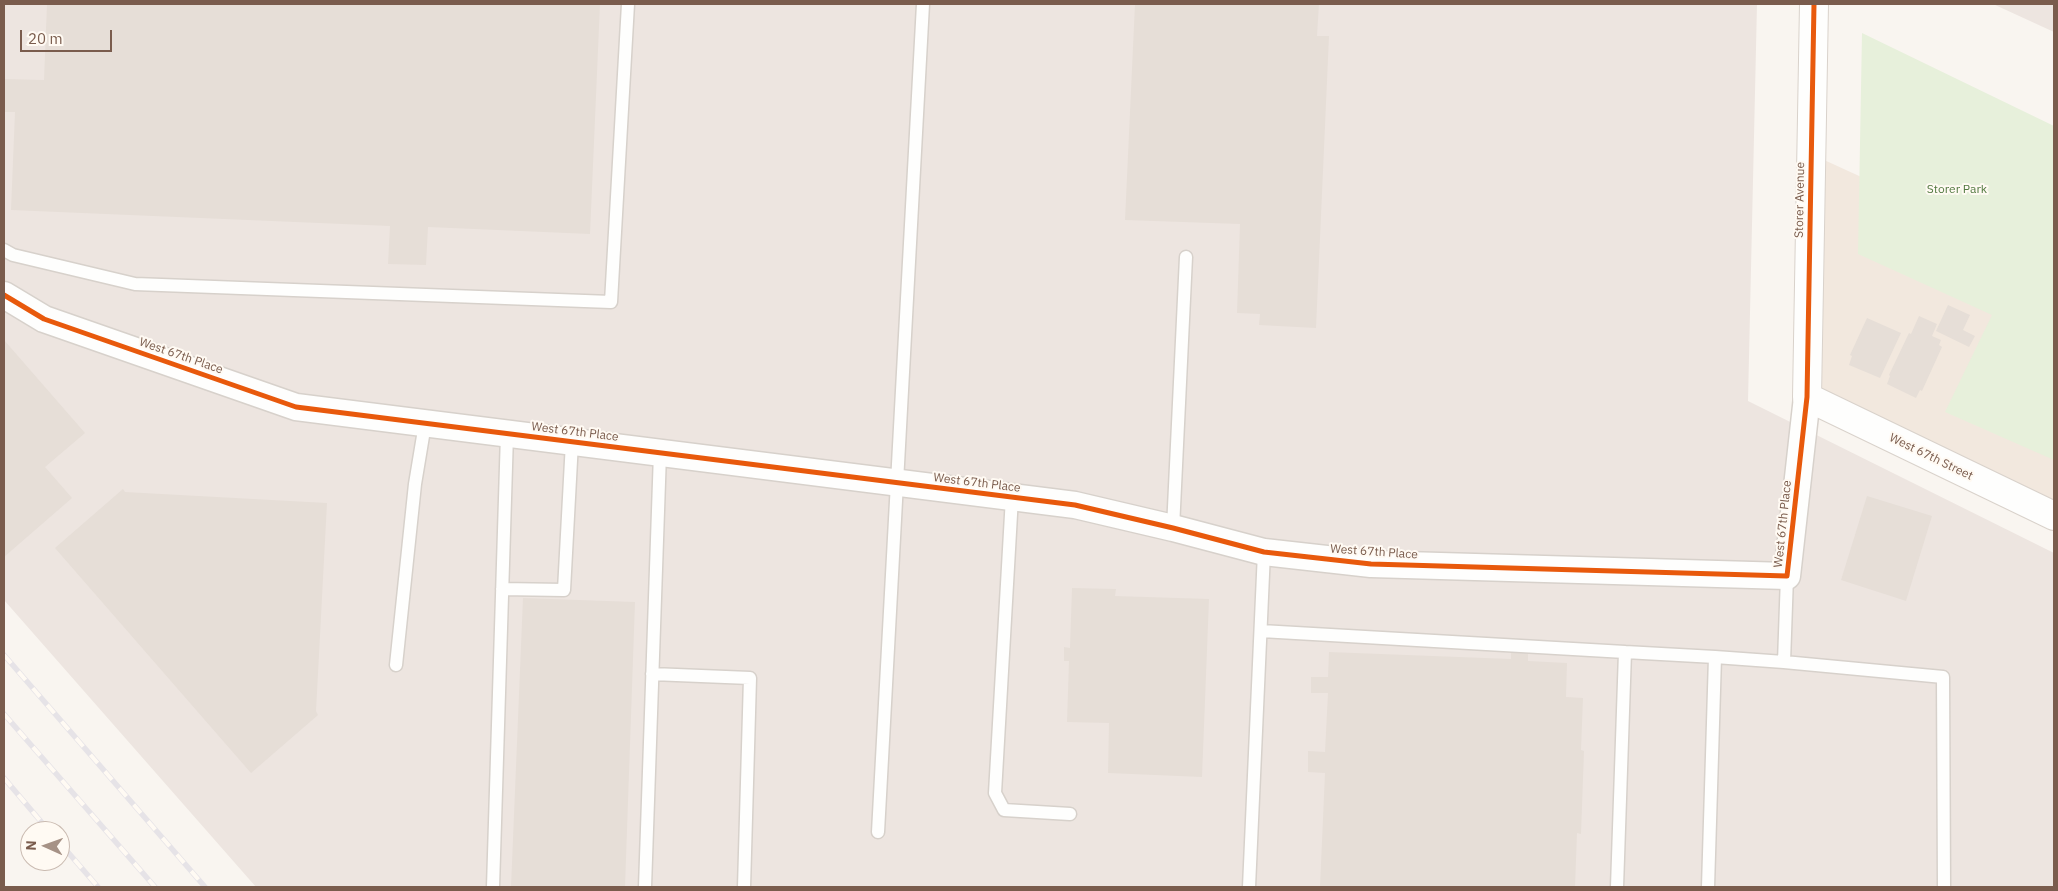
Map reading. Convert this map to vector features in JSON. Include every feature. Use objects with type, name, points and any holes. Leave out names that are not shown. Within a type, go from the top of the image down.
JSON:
[{"type":"street","name":"Storer Avenue","points":[[1807,397],[1814,4]]},
{"type":"street","name":"West 67th Place","points":[[4,295],[44,319],[296,407],[1075,505],[1264,552],[1371,564],[1788,576],[1807,397]]},
{"type":"street","name":"West 67th Street","points":[[1807,397],[2054,516]]},
{"type":"lane","points":[[4,250],[13,254],[135,284],[611,302],[628,4]]},
{"type":"lane","points":[[878,832],[923,4]]},
{"type":"lane","points":[[1173,528],[1186,257]]},
{"type":"lane","points":[[396,665],[415,484],[425,424]]},
{"type":"lane","points":[[493,887],[507,434]]},
{"type":"lane","points":[[502,589],[564,590],[572,442]]},
{"type":"lane","points":[[644,887],[660,453]]},
{"type":"lane","points":[[1012,497],[995,794],[1004,810],[1070,814]]},
{"type":"lane","points":[[1249,887],[1264,552]]},
{"type":"lane","points":[[1784,662],[1788,576]]},
{"type":"lane","points":[[1261,631],[1715,657],[1943,677],[1944,887]]},
{"type":"lane","points":[[1618,887],[1625,652]]},
{"type":"lane","points":[[1708,887],[1715,657]]},
{"type":"lane","points":[[652,674],[750,678],[744,887]]},
{"type":"shaded area","points":[[4,4],[1757,4],[1748,401],[2054,553],[2054,887],[256,887],[4,600]]},
{"type":"shaded area","points":[[1993,4],[2054,4],[2054,32]]},
{"type":"shaded area","points":[[1811,154],[2054,265],[2054,516],[1807,397]]},
{"type":"green space","name":"Storer Park","points":[[1862,33],[2054,126],[2054,460],[1945,412],[1992,315],[1858,254]]},
{"type":"building","points":[[47,4],[600,4],[590,234],[428,227],[426,265],[388,264],[390,226],[11,210],[15,112],[4,112],[4,79],[44,80]]},
{"type":"building","points":[[1135,4],[1319,4],[1317,36],[1329,36],[1316,328],[1259,325],[1260,314],[1237,313],[1240,224],[1125,220]]},
{"type":"building","points":[[1948,305],[1970,315],[1963,330],[1975,336],[1969,347],[1936,331]]},
{"type":"building","points":[[1919,316],[1937,324],[1932,336],[1941,340],[1939,345],[1942,347],[1922,391],[1920,390],[1916,398],[1887,384],[1889,375]]},
{"type":"building","points":[[1867,318],[1901,333],[1880,378],[1849,365],[1852,356],[1850,355]]},
{"type":"building","points":[[4,340],[85,433],[45,467],[72,498],[4,557]]},
{"type":"building","points":[[123,489],[125,492],[327,503],[316,711],[318,715],[251,773],[55,548]]},
{"type":"building","points":[[1867,496],[1932,516],[1906,601],[1841,580]]},
{"type":"building","points":[[1072,588],[1116,589],[1115,596],[1209,599],[1202,777],[1108,773],[1109,723],[1067,722],[1069,661],[1064,661],[1064,647],[1070,648]]},
{"type":"building","points":[[523,598],[635,602],[625,887],[511,887]]},
{"type":"building","points":[[1511,646],[1528,647],[1528,661],[1567,663],[1566,697],[1583,698],[1581,750],[1584,751],[1581,834],[1577,833],[1575,887],[1320,887],[1325,773],[1308,772],[1308,751],[1325,752],[1328,693],[1311,693],[1311,677],[1328,677],[1329,652],[1511,659]]},
{"type":"railway","points":[[4,655],[205,887]]},
{"type":"railway","points":[[4,714],[155,887]]},
{"type":"railway","points":[[4,778],[41,821]]},
{"type":"railway","points":[[70,855],[98,887]]},
{"type":"cycle path","points":[[4,295],[44,319],[296,407],[1075,505],[1264,552],[1371,564],[1787,576],[1807,397],[1814,4]]}]
